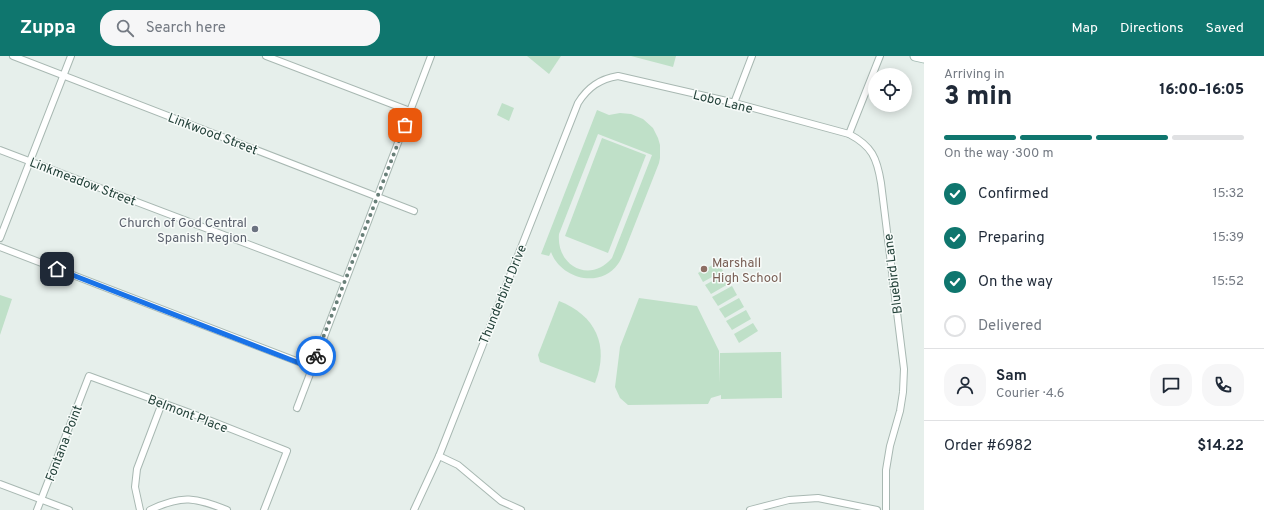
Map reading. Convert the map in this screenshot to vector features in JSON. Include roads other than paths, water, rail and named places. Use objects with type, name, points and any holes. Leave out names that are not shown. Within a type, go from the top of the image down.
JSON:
[{"type":"main road","points":[[916,56],[924,58]]},
{"type":"street","name":"Linkwood Street","points":[[13,56],[414,211]]},
{"type":"street","points":[[0,238],[71,56]]},
{"type":"street","points":[[266,56],[410,111]]},
{"type":"street","points":[[297,408],[431,56]]},
{"type":"street","points":[[734,103],[752,56]]},
{"type":"street","points":[[849,134],[880,56]]},
{"type":"street","name":"Lobo Lane","points":[[597,83],[607,78],[618,76],[734,103],[849,134]]},
{"type":"street","name":"Thunderbird Drive","points":[[414,510],[439,456],[578,103],[587,90],[597,83]]},
{"type":"street","name":"Bluebird Lane","points":[[849,134],[869,149],[874,155],[878,165],[904,369],[901,404],[897,425],[890,446],[886,470],[886,510]]},
{"type":"street","name":"Linkmeadow Street","points":[[0,150],[345,281]]},
{"type":"street","points":[[0,247],[312,368]]},
{"type":"street","name":"Belmont Place","points":[[89,376],[287,451],[264,510]]},
{"type":"street","name":"Fontana Point","points":[[37,510],[89,376]]},
{"type":"street","points":[[140,510],[135,487],[137,469],[162,403]]},
{"type":"street","points":[[439,456],[458,465],[501,501],[521,510]]},
{"type":"street","points":[[0,484],[69,510]]},
{"type":"street","points":[[750,510],[789,500],[818,498],[877,510]]},
{"type":"street","points":[[150,510],[171,501],[189,499],[203,501],[227,510]]},
{"type":"place","name":"Church of God Central Spanish Region","points":[[255,229]]},
{"type":"place","name":"Marshall High School","points":[[704,269]]}]
